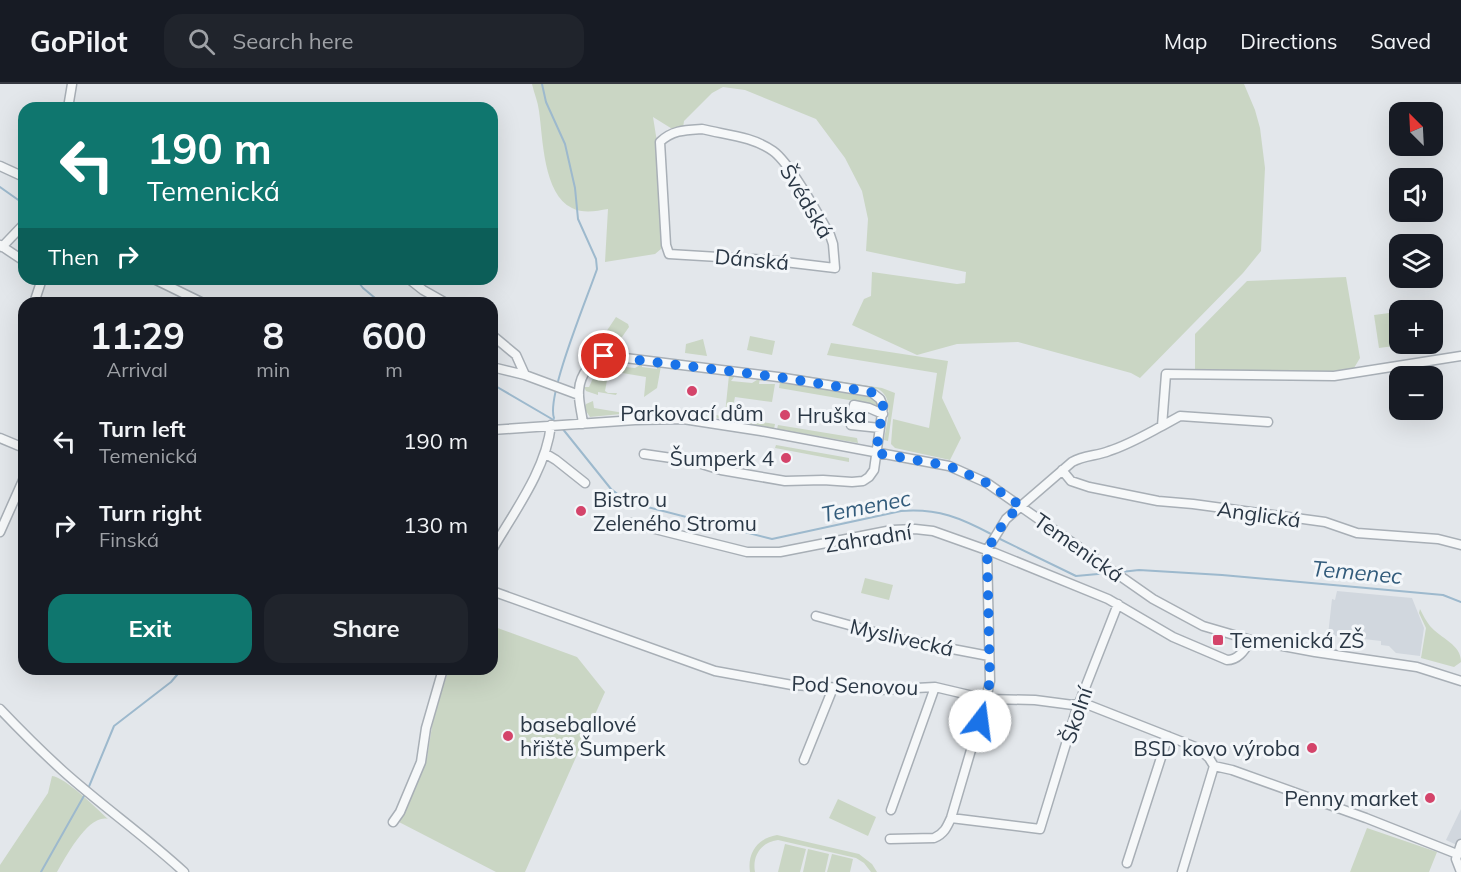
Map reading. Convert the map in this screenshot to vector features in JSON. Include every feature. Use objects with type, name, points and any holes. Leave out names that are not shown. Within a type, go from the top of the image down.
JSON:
[{"type":"street","points":[[69,102],[72,84]]},
{"type":"street","name":"Švédská","points":[[660,142],[667,135],[676,131],[702,129],[751,140],[774,151],[784,162],[830,235],[835,268]]},
{"type":"street","name":"Dánská","points":[[660,142],[666,245],[669,254],[768,260],[835,268]]},
{"type":"street","points":[[0,166],[18,174]]},
{"type":"street","points":[[18,230],[1,246],[18,257]]},
{"type":"street","points":[[166,285],[191,297]]},
{"type":"street","points":[[416,285],[435,297]]},
{"type":"street","points":[[498,340],[516,355],[525,375]]},
{"type":"street","points":[[579,424],[580,382],[596,360],[609,356],[778,377],[871,392],[883,406],[874,470],[863,481],[766,479],[721,470],[692,461],[645,454]]},
{"type":"street","points":[[1162,426],[1166,374],[1334,376],[1461,356]]},
{"type":"street","points":[[498,368],[525,375],[579,395]]},
{"type":"street","points":[[880,429],[851,424],[854,405],[883,414]]},
{"type":"street","points":[[890,838],[941,836],[951,819],[990,681],[991,551],[994,540],[1006,519],[1079,458],[1112,450],[1180,416],[1268,422]]},
{"type":"street","name":"Temenická","points":[[498,430],[683,419],[949,466],[987,483],[1121,578],[1153,599],[1203,626],[1251,640],[1417,667],[1461,681]]},
{"type":"street","points":[[498,539],[546,454],[554,425]]},
{"type":"street","points":[[0,438],[18,446]]},
{"type":"street","points":[[546,454],[585,483]]},
{"type":"street","name":"Anglická","points":[[1062,471],[1071,481],[1089,487],[1158,501],[1325,522],[1357,533],[1438,538],[1461,545]]},
{"type":"street","points":[[0,532],[18,492]]},
{"type":"street","name":"Zahradní","points":[[631,523],[747,552],[780,552],[892,530],[915,529],[941,533],[991,551],[1118,604],[1173,637],[1227,660],[1238,656],[1251,640]]},
{"type":"street","name":"Pod Senovou","points":[[498,593],[715,671],[792,685],[878,690],[935,687],[986,699],[1035,700],[1073,705],[1081,702],[1202,750],[1214,766]]},
{"type":"street","name":"Školní","points":[[951,819],[1040,829],[1076,711],[1118,604]]},
{"type":"street","name":"Myslivecká","points":[[816,616],[900,639],[989,656]]},
{"type":"street","points":[[393,822],[400,812],[421,762],[426,728],[441,675]]},
{"type":"street","points":[[891,810],[935,687]]},
{"type":"street","points":[[804,760],[833,688]]},
{"type":"street","points":[[0,709],[64,772],[184,872]]},
{"type":"street","points":[[1127,862],[1168,736]]},
{"type":"street","points":[[1182,872],[1214,766],[1232,770],[1355,814],[1457,854]]},
{"type":"street","points":[[1461,844],[1456,864],[1461,872]]},
{"type":"shaded area","points":[[1337,591],[1412,598],[1424,628],[1420,656],[1396,653],[1389,646],[1381,645],[1381,641],[1328,635],[1332,599],[1335,600]]},
{"type":"shaded area","points":[[1461,809],[1461,847],[1446,840]]},
{"type":"green space","points":[[532,84],[1244,84],[1260,128],[1265,168],[1261,251],[1243,273],[1140,378],[1131,373],[1018,342],[957,344],[917,355],[852,325],[864,299],[871,296],[872,272],[957,284],[965,283],[966,272],[866,251],[868,219],[862,191],[845,158],[816,119],[745,90],[723,87],[712,93],[684,121],[682,135],[653,117],[657,142],[663,244],[655,254],[605,262],[608,209],[576,210],[562,201],[555,191],[546,164]]},
{"type":"green space","points":[[1346,277],[1360,358],[1354,368],[1326,372],[1195,371],[1195,334],[1247,281]]},
{"type":"green space","points":[[1389,313],[1389,347],[1379,348],[1374,315]]},
{"type":"green space","points":[[616,317],[629,327],[615,347],[602,338]]},
{"type":"green space","points":[[750,336],[775,341],[772,355],[747,350]]},
{"type":"green space","points":[[703,339],[707,356],[685,353],[686,344]]},
{"type":"green space","points":[[831,343],[948,361],[942,398],[961,438],[950,460],[895,448],[891,444],[893,419],[929,428],[937,373],[827,355]]},
{"type":"green space","points":[[610,360],[607,365],[635,368],[642,364],[642,367],[657,369],[657,366],[661,366],[657,388],[644,397],[646,377],[593,368],[603,361]]},
{"type":"green space","points":[[590,372],[608,375],[605,391],[617,393],[616,395],[598,392],[598,395],[586,391],[584,387],[589,387],[594,376]]},
{"type":"green space","points":[[793,374],[882,388],[895,393],[888,441],[884,440],[888,405],[884,393],[878,389],[791,376]]},
{"type":"green space","points":[[729,375],[735,376],[731,381],[752,383],[760,378],[759,384],[775,384],[772,402],[735,397],[732,412],[728,411],[725,414]]},
{"type":"green space","points":[[780,381],[864,394],[874,400],[880,410],[873,405],[779,388]]},
{"type":"green space","points":[[593,401],[594,408],[624,413],[627,407],[633,408],[631,413],[590,417],[584,408],[586,404]]},
{"type":"green space","points":[[696,412],[775,424],[774,429]]},
{"type":"green space","points":[[778,425],[857,438],[858,443],[777,429]]},
{"type":"green space","points":[[776,445],[849,458],[849,462],[775,448]]},
{"type":"green space","points":[[865,578],[893,585],[889,600],[861,593]]},
{"type":"green space","points":[[1420,609],[1434,631],[1458,651],[1461,662],[1454,667],[1421,658],[1426,628],[1419,613]]},
{"type":"green space","name":"baseballové hřiště Šumperk","points":[[498,628],[577,657],[605,692],[525,872],[496,872],[397,821],[427,758],[434,714],[447,675],[498,675]]},
{"type":"green space","points":[[52,776],[72,787],[108,819],[100,819],[85,830],[57,872],[0,872],[0,865],[48,793]]},
{"type":"green space","points":[[838,799],[876,817],[868,836],[829,818]]},
{"type":"green space","points":[[1367,828],[1437,852],[1429,872],[1350,872]]},
{"type":"green space","points":[[777,835],[859,854],[872,864],[877,872],[871,872],[864,863],[856,858],[778,840],[762,847],[756,855],[755,872],[750,872],[750,859],[755,848],[764,839]]},
{"type":"green space","points":[[785,844],[806,849],[800,872],[778,872]]},
{"type":"green space","points":[[808,849],[829,854],[825,872],[803,872]]},
{"type":"green space","points":[[832,854],[853,859],[850,872],[827,872]]},
{"type":"waterway","points":[[542,84],[546,102],[565,144],[575,188],[578,219],[596,259],[597,269],[562,368],[553,406],[554,418]]},
{"type":"waterway","name":"Temenec","points":[[0,187],[18,200]]},
{"type":"waterway","name":"Temenec","points":[[361,285],[374,297]]},
{"type":"waterway","name":"Temenec","points":[[498,388],[557,422]]},
{"type":"waterway","name":"Temenec","points":[[562,428],[611,489],[628,502],[772,539],[914,510],[949,516],[993,535]]},
{"type":"waterway","name":"Temenec","points":[[998,538],[1076,576],[1109,573]]},
{"type":"waterway","name":"Temenec","points":[[1121,572],[1139,570],[1222,575],[1443,595],[1461,602]]},
{"type":"waterway","points":[[88,789],[114,726],[177,675]]},
{"type":"waterway","points":[[41,872],[85,794]]},
{"type":"place","name":"Parkovací dům","points":[[692,391]]},
{"type":"place","name":"Hruška","points":[[785,415]]},
{"type":"place","name":"Šumperk 4","points":[[786,458]]},
{"type":"place","name":"Bistro u Zeleného Stromu","points":[[581,511]]},
{"type":"place","name":"Temenická ZŠ","points":[[1218,640]]},
{"type":"place","name":"baseballové hřiště Šumperk","points":[[508,736]]},
{"type":"place","name":"BSD kovo výroba","points":[[1312,748]]},
{"type":"place","name":"Penny market","points":[[1430,798]]},
{"type":"route","points":[[604,356],[778,377],[871,392],[883,406],[876,453],[949,466],[987,483],[1021,506],[1006,519],[987,550],[990,681],[980,721]]}]
